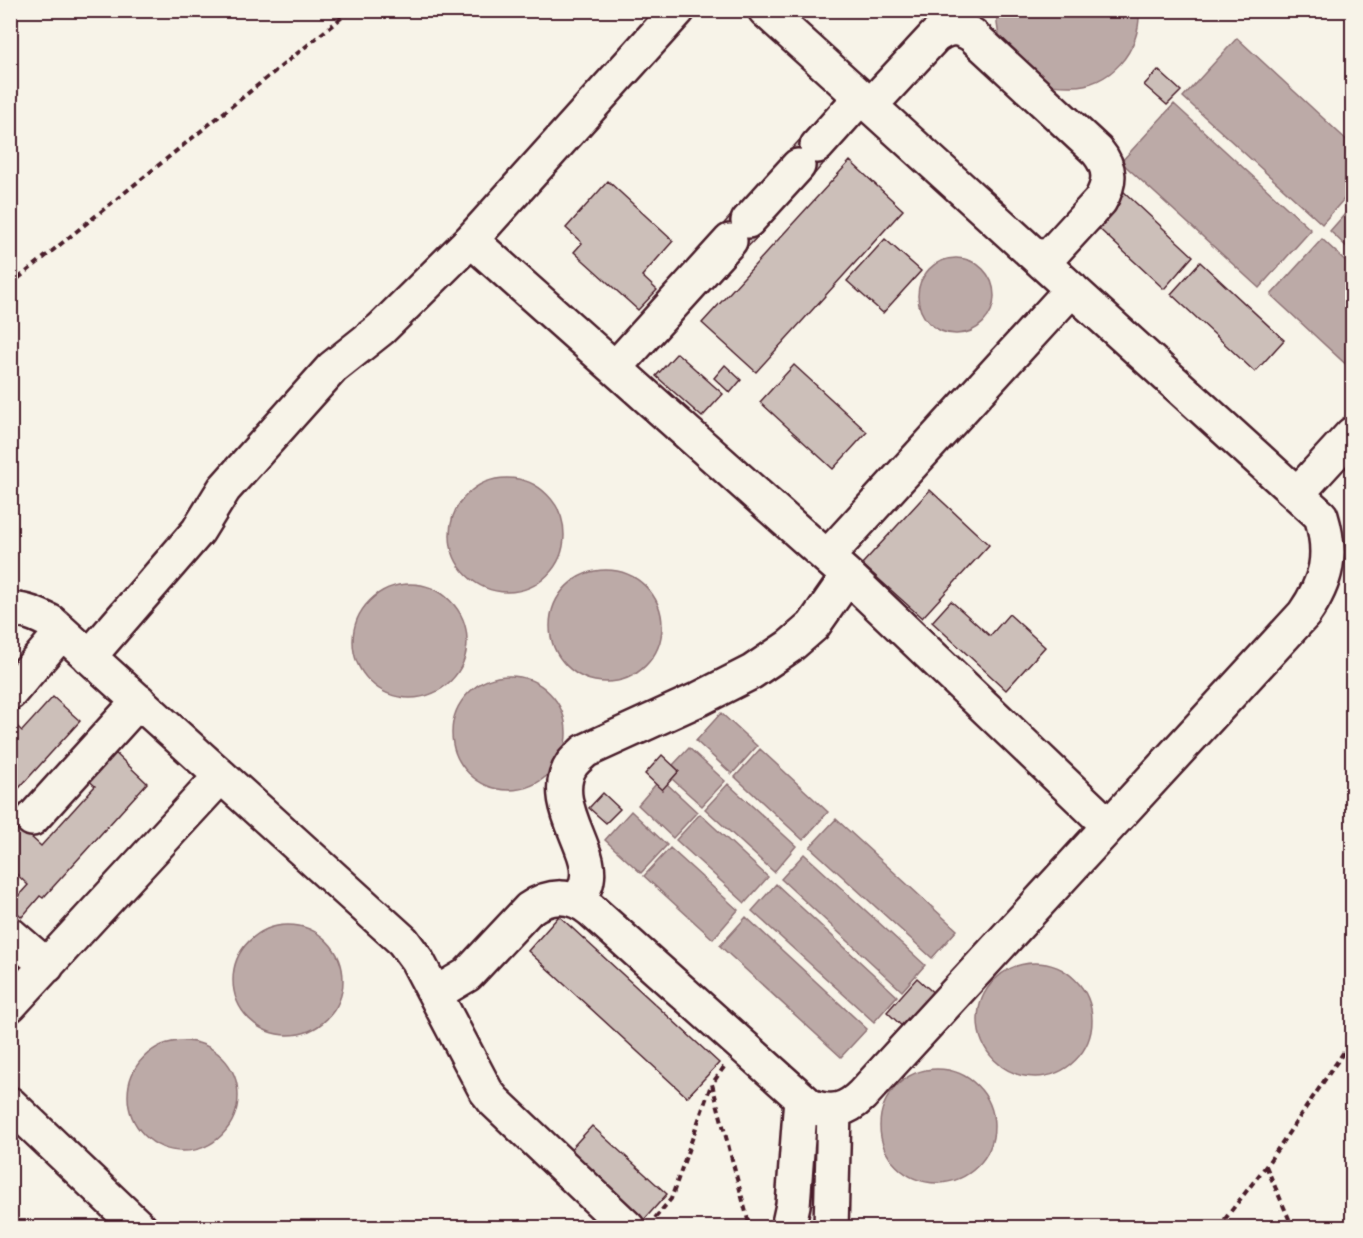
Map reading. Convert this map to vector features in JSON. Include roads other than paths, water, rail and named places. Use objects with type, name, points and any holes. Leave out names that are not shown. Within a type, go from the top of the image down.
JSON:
[{"type":"lane","points":[[89,657],[198,531],[224,489],[324,377],[381,329],[471,240],[678,10]]},
{"type":"lane","points":[[435,994],[467,975],[529,909],[538,903],[560,897],[577,901],[591,910],[810,1106],[822,1110],[844,1108],[862,1095],[1304,614],[1316,598],[1323,579],[1327,545],[1321,516],[765,10]]},
{"type":"lane","points":[[615,368],[808,156],[944,30],[955,28],[964,30],[1104,159],[1108,169],[1106,191],[1100,201],[1043,263]]},
{"type":"lane","points":[[471,240],[837,567],[1109,825]]},
{"type":"lane","points":[[577,901],[585,888],[587,870],[584,854],[565,801],[564,786],[572,765],[585,751],[752,672],[790,646],[813,626],[837,567],[1072,289]]},
{"type":"lane","points":[[1297,494],[1353,434]]},
{"type":"lane","points":[[10,609],[24,610],[51,622],[403,941],[417,960],[486,1091],[494,1101],[640,1224]]},
{"type":"lane","points":[[10,693],[62,632]]},
{"type":"lane","points":[[32,819],[139,702]]},
{"type":"lane","points":[[10,1005],[221,776]]},
{"type":"lane","points":[[10,934],[47,966]]},
{"type":"lane","points":[[788,1227],[801,1098]]},
{"type":"lane","points":[[10,1104],[140,1227]]},
{"type":"lane","points":[[831,1227],[834,1110]]}]
